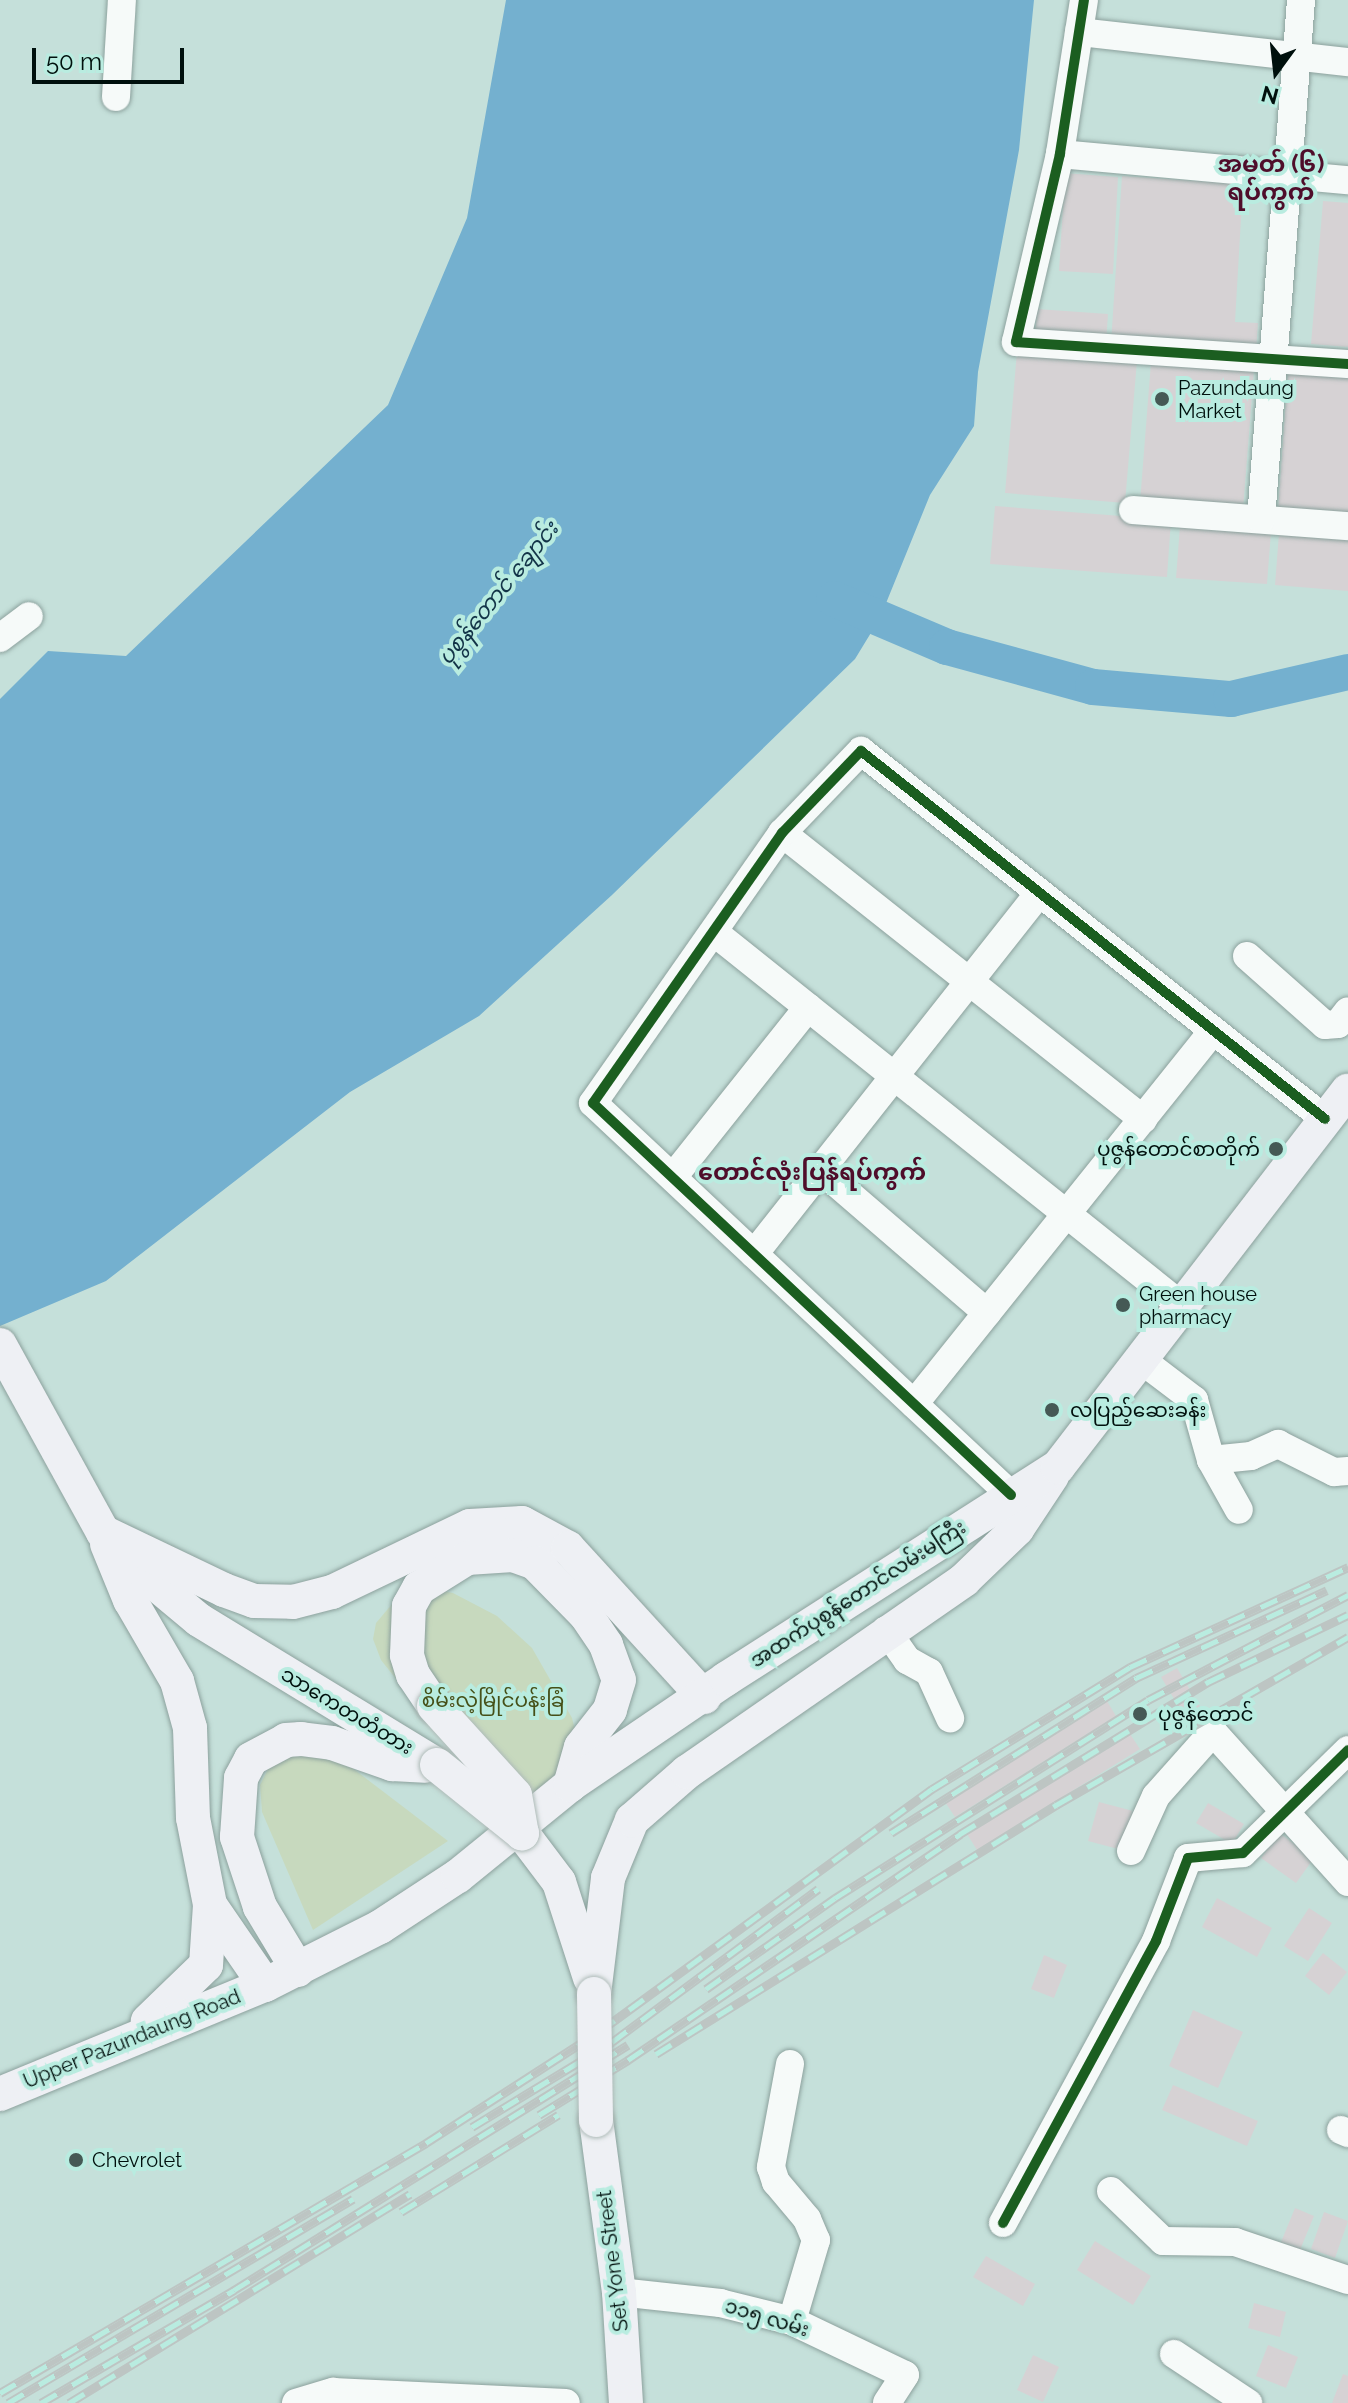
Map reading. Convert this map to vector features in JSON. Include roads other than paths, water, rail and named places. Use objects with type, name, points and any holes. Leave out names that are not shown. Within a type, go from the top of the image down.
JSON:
[{"type":"main road","name":"အထက်ပုစွန်တောင်လမ်းမကြီး","points":[[265,1985],[380,1927],[458,1876],[570,1785],[1058,1467],[1144,1362],[1340,1104]]},
{"type":"main road","name":"သာကေတတံတား","points":[[0,1345],[103,1532],[199,1620],[437,1765],[522,1833],[559,1882],[594,1994],[596,2120]]},
{"type":"main road","points":[[594,1994],[608,1878],[632,1820],[687,1772],[886,1630],[964,1580],[1017,1529],[1058,1467]]},
{"type":"main road","points":[[103,1532],[224,1590],[254,1601],[293,1602],[332,1592],[470,1526],[522,1523],[568,1548],[704,1697]]},
{"type":"main road","points":[[103,1532],[114,1567],[177,1681],[184,1705],[190,1728],[193,1818],[210,1905],[206,1965],[133,2035]]},
{"type":"main road","points":[[522,1833],[515,1795],[434,1706],[413,1675],[407,1655],[409,1606],[419,1588],[467,1558],[513,1555],[535,1563],[564,1587],[606,1645],[619,1680],[610,1710],[581,1747],[570,1785]]},
{"type":"main road","points":[[298,1970],[260,1907],[237,1837],[241,1778],[251,1759],[286,1740],[301,1739],[332,1743],[392,1764],[437,1765]]},
{"type":"main road","points":[[210,1905],[265,1985]]},
{"type":"main road","name":"Upper Pazundaung Road","points":[[0,2094],[133,2035],[265,1985]]},
{"type":"main road","name":"Set Yone Street","points":[[596,2120],[619,2292],[626,2403]]},
{"type":"street","points":[[116,97],[122,0]]},
{"type":"street","points":[[1084,0],[1060,154],[1016,342],[1348,364]]},
{"type":"street","points":[[1261,519],[1284,176],[1301,0]]},
{"type":"street","points":[[1079,32],[1348,62]]},
{"type":"street","points":[[1060,154],[1348,180]]},
{"type":"street","points":[[1133,510],[1348,526]]},
{"type":"street","points":[[0,638],[29,616]]},
{"type":"street","points":[[1011,1495],[593,1103],[715,933],[782,833],[861,751],[1038,895],[1213,1031],[1340,1104]]},
{"type":"street","points":[[782,833],[1143,1119]]},
{"type":"street","points":[[754,1254],[1038,895]]},
{"type":"street","points":[[715,933],[1183,1307]]},
{"type":"street","points":[[1247,956],[1325,1025],[1338,1024],[1348,1011]]},
{"type":"street","points":[[673,1177],[808,1007]]},
{"type":"street","points":[[914,1404],[1213,1031]]},
{"type":"street","points":[[821,1170],[987,1313]]},
{"type":"street","points":[[1144,1362],[1194,1400],[1211,1460],[1239,1510]]},
{"type":"street","points":[[1211,1460],[1251,1456],[1278,1444],[1334,1472],[1348,1471]]},
{"type":"street","points":[[886,1630],[907,1660],[929,1672],[950,1718]]},
{"type":"street","points":[[1131,1851],[1156,1796],[1213,1732],[1348,1882]]},
{"type":"street","points":[[1003,2223],[1156,1941],[1188,1858],[1191,1854],[1236,1857],[1348,1750]]},
{"type":"street","points":[[790,2064],[771,2167],[776,2182],[807,2219],[816,2240],[792,2321]]},
{"type":"street","points":[[1111,2191],[1163,2241],[1235,2242],[1285,2255],[1348,2280]]},
{"type":"street","name":"၁၁၅ လမ်း","points":[[619,2292],[720,2303],[792,2321],[905,2375],[887,2403]]},
{"type":"street","points":[[1174,2354],[1248,2403]]},
{"type":"street","points":[[296,2403],[333,2392],[450,2400],[566,2403]]},
{"type":"water","name":"ပုစွန်တောင် ချောင်း","points":[[506,0],[1034,0],[1019,150],[978,372],[974,426],[930,495],[880,618],[855,659],[612,895],[479,1016],[350,1092],[106,1281],[0,1326],[0,699],[48,651],[126,656],[388,405],[467,218]]},
{"type":"waterway","points":[[834,599],[947,647],[1093,687],[1231,699],[1348,672]]},
{"type":"railway","points":[[0,2393],[426,2143],[600,2031],[932,1789],[1130,1667],[1348,1567]]},
{"type":"railway","points":[[891,1833],[1136,1678],[1327,1590]]},
{"type":"railway","points":[[706,1989],[835,1898],[1148,1700],[1348,1595]]},
{"type":"railway","points":[[539,2115],[628,2060],[960,1834],[1208,1682],[1348,1615]]},
{"type":"railway","points":[[656,2054],[1056,1805],[1348,1637]]},
{"type":"railway","points":[[472,2127],[612,2042],[818,1889]]},
{"type":"railway","points":[[41,2403],[234,2290],[628,2045]]},
{"type":"railway","points":[[401,2212],[558,2115]]},
{"type":"railway","points":[[69,2403],[410,2194]]},
{"type":"railway","points":[[8,2403],[353,2199]]},
{"type":"place","name":"Pazundaung Market","points":[[1162,399]]},
{"type":"place","name":"ပုဇွန်တောင်စာတိုက်","points":[[1276,1149]]},
{"type":"place","name":"Green house pharmacy","points":[[1123,1305]]},
{"type":"place","name":"လပြည့်ဆေးခန်း","points":[[1052,1410]]},
{"type":"place","name":"ပုဇွန်တောင်","points":[[1140,1714]]},
{"type":"place","name":"Chevrolet","points":[[76,2160]]},
{"type":"district","name":"အမှတ် (၆) ရပ်ကွက်","points":[[1271,178]]},
{"type":"district","name":"တောင်လုံးပြန်ရပ်ကွက်","points":[[812,1172]]},
{"type":"park label","name":"စိမ်းလဲ့မြိုင်ပန်းခြံ","points":[[493,1700]]}]
